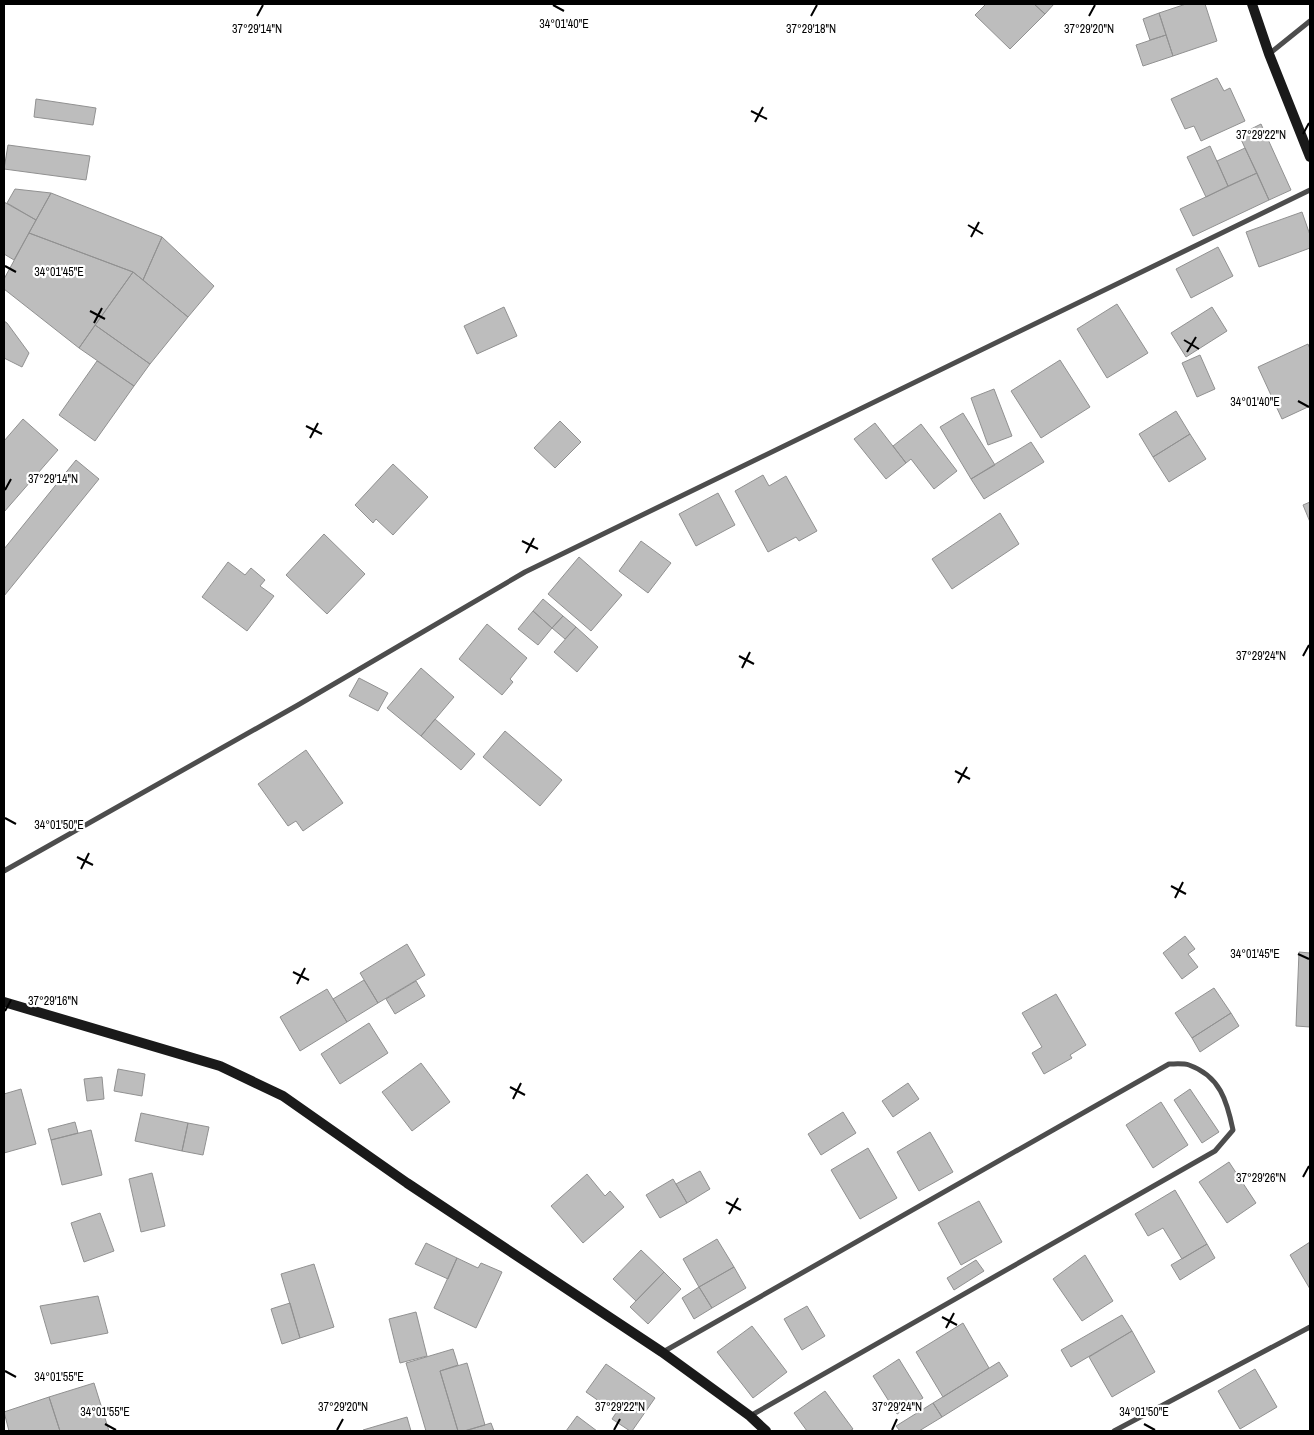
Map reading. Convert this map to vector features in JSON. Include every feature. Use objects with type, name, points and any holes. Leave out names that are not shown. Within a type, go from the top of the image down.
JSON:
[{"type":"street","points":[[1252,4],[1269,54],[1310,157]]},
{"type":"street","points":[[1269,54],[1310,21]]},
{"type":"street","points":[[4,871],[298,705],[525,572],[1310,190]]},
{"type":"street","points":[[4,1002],[220,1066],[282,1096],[662,1352],[750,1416],[766,1431]]},
{"type":"street","points":[[662,1352],[1169,1064],[1188,1064],[1208,1076],[1221,1090],[1229,1108],[1233,1130],[1215,1151],[750,1416]]},
{"type":"street","points":[[1114,1431],[1310,1327]]},
{"type":"building","points":[[986,4],[1034,4],[1045,14],[1010,49],[975,15]]},
{"type":"building","points":[[1034,4],[1054,4],[1045,14]]},
{"type":"building","points":[[1186,4],[1205,4],[1217,41],[1173,56],[1159,13]]},
{"type":"building","points":[[1159,13],[1166,35],[1150,40],[1143,19]]},
{"type":"building","points":[[1166,35],[1173,56],[1143,66],[1136,45]]},
{"type":"building","points":[[1217,78],[1224,91],[1230,88],[1245,121],[1201,141],[1194,126],[1185,129],[1171,99]]},
{"type":"building","points":[[36,99],[96,108],[93,125],[34,117]]},
{"type":"building","points":[[1261,124],[1291,190],[1269,200],[1239,135]]},
{"type":"building","points":[[8,145],[90,156],[86,180],[4,169]]},
{"type":"building","points":[[1210,146],[1228,186],[1206,197],[1187,157]]},
{"type":"building","points":[[1245,148],[1257,173],[1228,186],[1217,161]]},
{"type":"building","points":[[1257,173],[1269,200],[1193,236],[1180,209]]},
{"type":"building","points":[[15,189],[51,193],[36,220],[7,203]]},
{"type":"building","points":[[51,193],[162,237],[143,280],[133,272],[29,233]]},
{"type":"building","points":[[4,202],[36,220],[14,260],[4,254]]},
{"type":"building","points":[[1302,212],[1310,235],[1310,248],[1259,267],[1246,232]]},
{"type":"building","points":[[29,233],[133,272],[79,348],[4,289],[4,279]]},
{"type":"building","points":[[162,237],[214,286],[188,317],[143,280]]},
{"type":"building","points":[[1218,247],[1233,276],[1191,298],[1176,269]]},
{"type":"building","points":[[133,272],[188,317],[150,364],[95,325]]},
{"type":"building","points":[[1117,304],[1148,353],[1107,378],[1077,329]]},
{"type":"building","points":[[504,307],[517,336],[477,354],[464,326]]},
{"type":"building","points":[[1212,307],[1227,331],[1186,357],[1171,333]]},
{"type":"building","points":[[4,321],[29,353],[22,367],[4,358]]},
{"type":"building","points":[[95,325],[150,364],[134,386],[79,348]]},
{"type":"building","points":[[1308,344],[1310,349],[1310,406],[1282,419],[1258,367]]},
{"type":"building","points":[[1200,355],[1215,389],[1197,397],[1182,363]]},
{"type":"building","points":[[1060,360],[1090,407],[1041,438],[1011,391]]},
{"type":"building","points":[[97,361],[134,386],[95,441],[59,415]]},
{"type":"building","points":[[994,389],[1012,436],[988,445],[971,398]]},
{"type":"building","points":[[1176,411],[1190,434],[1153,457],[1139,434]]},
{"type":"building","points":[[963,413],[995,465],[971,479],[940,427]]},
{"type":"building","points":[[23,419],[58,450],[4,512],[4,441]]},
{"type":"building","points":[[560,421],[581,442],[555,468],[534,448]]},
{"type":"building","points":[[875,423],[906,463],[886,479],[854,439]]},
{"type":"building","points":[[921,424],[957,471],[934,489],[911,459],[906,463],[893,446]]},
{"type":"building","points":[[1190,434],[1206,459],[1169,482],[1153,457]]},
{"type":"building","points":[[1031,442],[1044,462],[984,499],[971,479]]},
{"type":"building","points":[[76,460],[99,479],[4,596],[4,549]]},
{"type":"building","points":[[393,464],[428,497],[393,535],[376,519],[373,523],[355,505]]},
{"type":"building","points":[[763,475],[769,486],[786,476],[817,531],[799,541],[796,537],[768,552],[735,491]]},
{"type":"building","points":[[718,493],[735,525],[696,546],[679,514]]},
{"type":"building","points":[[1310,502],[1310,522],[1303,505]]},
{"type":"building","points":[[1000,513],[1019,544],[952,589],[932,559]]},
{"type":"building","points":[[324,534],[365,574],[327,614],[286,575]]},
{"type":"building","points":[[641,541],[671,563],[648,593],[619,571]]},
{"type":"building","points":[[579,557],[622,595],[591,631],[548,594]]},
{"type":"building","points":[[228,562],[245,575],[251,568],[265,580],[260,586],[274,596],[247,631],[202,597]]},
{"type":"building","points":[[543,599],[563,616],[552,628],[533,611]]},
{"type":"building","points":[[533,611],[552,628],[538,645],[518,629]]},
{"type":"building","points":[[563,616],[576,627],[565,639],[552,628]]},
{"type":"building","points":[[487,624],[527,658],[510,679],[513,682],[502,695],[459,659]]},
{"type":"building","points":[[576,627],[598,647],[577,672],[554,652]]},
{"type":"building","points":[[421,668],[454,697],[421,736],[387,708]]},
{"type":"building","points":[[359,678],[388,693],[378,711],[349,696]]},
{"type":"building","points":[[435,719],[475,754],[461,770],[421,736]]},
{"type":"building","points":[[505,731],[562,780],[540,806],[483,757]]},
{"type":"building","points":[[306,750],[343,803],[303,831],[296,821],[288,826],[258,784]]},
{"type":"building","points":[[1185,936],[1195,949],[1188,954],[1198,967],[1182,979],[1163,953]]},
{"type":"building","points":[[407,944],[425,975],[378,1003],[360,973]]},
{"type":"building","points":[[1299,952],[1310,953],[1310,1027],[1296,1026]]},
{"type":"building","points":[[364,980],[378,1003],[347,1022],[333,999]]},
{"type":"building","points":[[416,981],[425,996],[395,1014],[386,999]]},
{"type":"building","points":[[1214,988],[1231,1013],[1192,1038],[1175,1013]]},
{"type":"building","points":[[327,989],[347,1022],[300,1051],[280,1017]]},
{"type":"building","points":[[1056,994],[1086,1045],[1070,1055],[1072,1058],[1044,1074],[1032,1053],[1042,1047],[1022,1013]]},
{"type":"building","points":[[1231,1013],[1239,1026],[1200,1052],[1192,1038]]},
{"type":"building","points":[[369,1023],[388,1053],[340,1084],[321,1054]]},
{"type":"building","points":[[421,1063],[450,1102],[412,1131],[382,1092]]},
{"type":"building","points":[[118,1069],[145,1074],[142,1096],[114,1091]]},
{"type":"building","points":[[102,1077],[104,1099],[87,1101],[84,1079]]},
{"type":"building","points":[[908,1083],[919,1099],[893,1117],[882,1101]]},
{"type":"building","points":[[21,1089],[36,1144],[4,1153],[4,1094]]},
{"type":"building","points":[[1190,1089],[1219,1132],[1202,1143],[1174,1100]]},
{"type":"building","points":[[1161,1102],[1188,1145],[1153,1168],[1126,1125]]},
{"type":"building","points":[[843,1112],[856,1133],[821,1155],[808,1134]]},
{"type":"building","points":[[141,1113],[188,1123],[182,1151],[135,1141]]},
{"type":"building","points":[[75,1122],[78,1133],[51,1140],[48,1129]]},
{"type":"building","points":[[188,1123],[209,1127],[203,1155],[182,1151]]},
{"type":"building","points":[[91,1130],[102,1175],[62,1185],[51,1140]]},
{"type":"building","points":[[930,1132],[953,1172],[919,1191],[897,1152]]},
{"type":"building","points":[[868,1148],[897,1198],[860,1219],[831,1170]]},
{"type":"building","points":[[1229,1162],[1256,1203],[1227,1223],[1199,1182]]},
{"type":"building","points":[[700,1171],[710,1189],[687,1203],[676,1184]]},
{"type":"building","points":[[152,1173],[165,1226],[141,1232],[129,1179]]},
{"type":"building","points":[[587,1174],[605,1196],[610,1191],[624,1207],[583,1243],[551,1206]]},
{"type":"building","points":[[673,1179],[687,1203],[660,1218],[646,1195]]},
{"type":"building","points":[[1175,1190],[1207,1244],[1182,1259],[1163,1228],[1148,1236],[1135,1214]]},
{"type":"building","points":[[979,1201],[1002,1242],[961,1265],[938,1223]]},
{"type":"building","points":[[100,1213],[114,1251],[84,1262],[71,1223]]},
{"type":"building","points":[[717,1239],[734,1267],[699,1287],[683,1259]]},
{"type":"building","points":[[1310,1242],[1310,1289],[1290,1255]]},
{"type":"building","points":[[426,1243],[457,1258],[448,1279],[415,1264]]},
{"type":"building","points":[[1207,1244],[1215,1258],[1180,1280],[1171,1265]]},
{"type":"building","points":[[641,1250],[664,1272],[636,1301],[613,1279]]},
{"type":"building","points":[[1085,1255],[1113,1301],[1082,1321],[1053,1279]]},
{"type":"building","points":[[457,1258],[478,1268],[481,1263],[502,1272],[476,1328],[434,1308]]},
{"type":"building","points":[[976,1260],[984,1271],[954,1290],[947,1278]]},
{"type":"building","points":[[314,1264],[334,1327],[300,1338],[281,1274]]},
{"type":"building","points":[[734,1267],[746,1288],[712,1308],[699,1287]]},
{"type":"building","points":[[664,1272],[681,1289],[648,1324],[630,1307]]},
{"type":"building","points":[[699,1287],[712,1308],[694,1319],[682,1298]]},
{"type":"building","points":[[98,1296],[108,1333],[51,1344],[40,1306]]},
{"type":"building","points":[[290,1303],[300,1338],[282,1344],[271,1309]]},
{"type":"building","points":[[807,1306],[825,1336],[802,1350],[784,1319]]},
{"type":"building","points":[[416,1312],[427,1356],[400,1363],[389,1319]]},
{"type":"building","points":[[1122,1315],[1132,1331],[1071,1367],[1061,1350]]},
{"type":"building","points":[[963,1323],[989,1368],[943,1397],[916,1352]]},
{"type":"building","points":[[752,1326],[787,1372],[753,1398],[717,1352]]},
{"type":"building","points":[[1132,1331],[1155,1372],[1112,1397],[1089,1357]]},
{"type":"building","points":[[453,1349],[458,1365],[440,1371],[458,1431],[426,1431],[406,1363]]},
{"type":"building","points":[[899,1359],[923,1398],[897,1414],[873,1376]]},
{"type":"building","points":[[999,1362],[1008,1376],[942,1417],[933,1403]]},
{"type":"building","points":[[467,1363],[485,1425],[458,1431],[440,1371]]},
{"type":"building","points":[[606,1364],[655,1398],[632,1431],[612,1419],[616,1413],[586,1392]]},
{"type":"building","points":[[1255,1369],[1277,1407],[1240,1429],[1218,1391]]},
{"type":"building","points":[[94,1383],[109,1431],[60,1431],[49,1397]]},
{"type":"building","points":[[825,1391],[853,1429],[850,1431],[807,1431],[794,1413]]},
{"type":"building","points":[[49,1397],[60,1431],[9,1431],[4,1412]]},
{"type":"building","points":[[933,1403],[942,1417],[919,1431],[900,1431],[896,1426]]},
{"type":"building","points":[[577,1416],[597,1431],[566,1431]]},
{"type":"building","points":[[407,1417],[411,1431],[363,1430]]},
{"type":"building","points":[[491,1423],[494,1431],[465,1431]]}]
